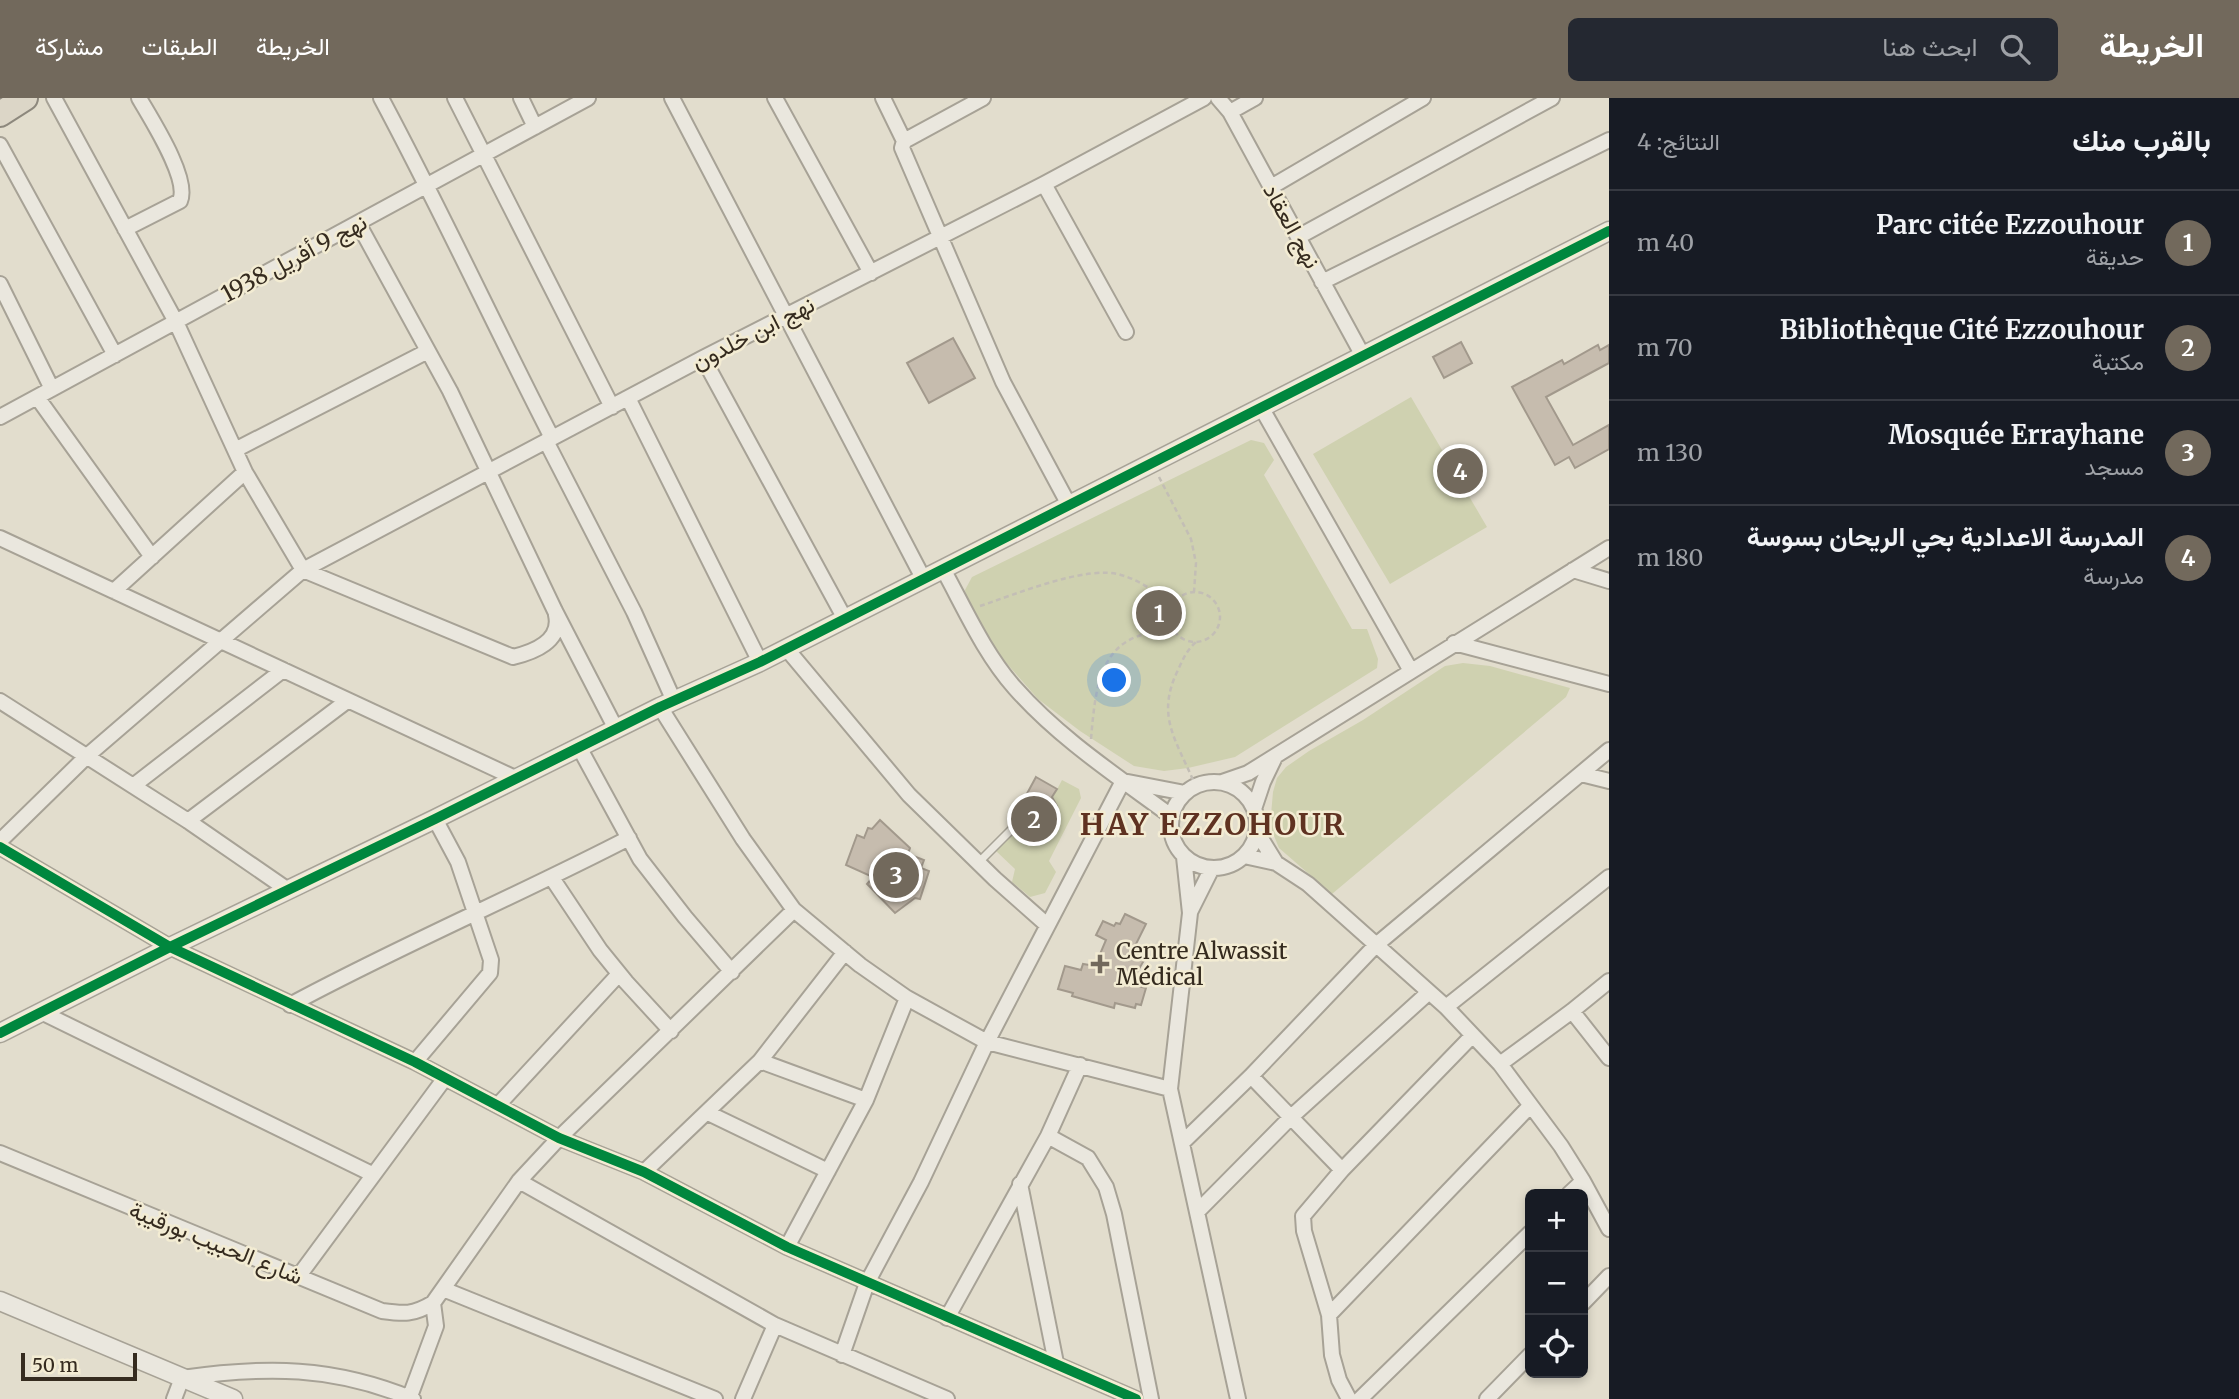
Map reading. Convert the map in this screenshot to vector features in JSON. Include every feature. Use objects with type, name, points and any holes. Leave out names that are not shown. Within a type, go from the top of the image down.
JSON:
[{"type":"highway","points":[[0,114],[25,98]]},
{"type":"street","points":[[54,98],[176,322],[246,472],[303,570],[513,657],[529,653],[555,634],[558,624],[555,611]]},
{"type":"street","points":[[125,229],[180,201],[183,192],[180,177],[139,98]]},
{"type":"street","points":[[382,98],[428,185],[634,612],[667,704],[743,839],[794,910],[907,998],[987,1042],[1170,1089]]},
{"type":"street","points":[[455,98],[612,407]]},
{"type":"street","points":[[522,98],[535,127]]},
{"type":"street","name":"نهج 9 أفريل 1938","points":[[0,417],[589,98]]},
{"type":"street","points":[[672,98],[923,578]]},
{"type":"street","points":[[775,98],[871,273]]},
{"type":"street","points":[[883,98],[904,141],[902,148],[1003,382],[1069,505]]},
{"type":"street","points":[[904,141],[983,98]]},
{"type":"street","name":"نهج ابن خلدون","points":[[0,841],[87,756],[303,570],[703,358],[1044,184],[1204,98]]},
{"type":"street","name":"نهج العقاد","points":[[1217,98],[1230,112],[1363,356]]},
{"type":"street","points":[[1230,112],[1255,98]]},
{"type":"street","points":[[1271,187],[1423,98]]},
{"type":"street","points":[[1298,237],[1552,98]]},
{"type":"street","points":[[1322,282],[1609,140]]},
{"type":"street","points":[[0,145],[115,355]]},
{"type":"street","points":[[1044,184],[1126,332]]},
{"type":"street","points":[[358,223],[475,443],[555,611],[616,729]]},
{"type":"street","points":[[0,1033],[170,947],[435,820],[515,778],[760,662],[1609,231]]},
{"type":"street","points":[[0,284],[6,307],[52,389]]},
{"type":"street","points":[[235,450],[428,351]]},
{"type":"street","points":[[703,358],[845,619]]},
{"type":"street","points":[[37,397],[152,556]]},
{"type":"street","points":[[628,398],[760,662]]},
{"type":"street","points":[[1261,407],[1411,671]]},
{"type":"street","points":[[114,591],[246,472]]},
{"type":"street","points":[[0,538],[515,778]]},
{"type":"street","points":[[1257,832],[1244,856],[1229,866],[1212,868],[1197,865],[1184,857],[1175,845],[1171,816],[1176,803],[1191,789],[1208,782],[1222,782],[1248,773],[1609,548]]},
{"type":"street","points":[[943,569],[983,643],[1013,686],[1047,721],[1171,816]]},
{"type":"street","points":[[1573,570],[1609,581]]},
{"type":"street","points":[[1454,643],[1609,684]]},
{"type":"street","points":[[786,648],[909,795],[978,863],[1047,925]]},
{"type":"street","points":[[133,786],[284,670]]},
{"type":"street","points":[[0,701],[188,821],[288,890]]},
{"type":"street","points":[[188,821],[347,701]]},
{"type":"street","points":[[579,747],[640,859],[685,918],[732,972]]},
{"type":"street","points":[[1182,1143],[1251,1076],[1376,945],[1609,750]]},
{"type":"street","points":[[1276,755],[1254,809],[1257,832],[1276,863]]},
{"type":"street","points":[[1581,774],[1609,781]]},
{"type":"street","points":[[1123,780],[1191,789]]},
{"type":"street","points":[[842,1355],[867,1283],[921,1182],[987,1042],[1123,780]]},
{"type":"street","points":[[1222,782],[1241,792],[1254,809]]},
{"type":"street","points":[[415,1062],[490,973],[491,960],[458,862],[435,820]]},
{"type":"street","points":[[290,1005],[389,953],[552,878],[629,838]]},
{"type":"street","points":[[0,847],[170,947],[415,1062],[559,1138],[644,1172],[787,1247],[1136,1399]]},
{"type":"street","points":[[1244,856],[1276,863],[1308,884],[1446,1007],[1500,1064],[1561,1146],[1609,1229]]},
{"type":"street","points":[[1184,857],[1190,914],[1170,1089],[1238,1399]]},
{"type":"street","points":[[1190,914],[1212,868]]},
{"type":"street","points":[[1446,1007],[1609,877]]},
{"type":"street","points":[[552,878],[600,950],[671,1031]]},
{"type":"street","points":[[182,1378],[231,1371],[310,1372],[349,1377],[410,1398],[436,1326],[433,1303],[520,1181],[559,1138],[794,910]]},
{"type":"street","points":[[644,1172],[760,1061],[845,952]]},
{"type":"street","points":[[498,1104],[619,974]]},
{"type":"street","points":[[1500,1064],[1572,1012],[1609,981]]},
{"type":"street","points":[[1197,1212],[1290,1118],[1428,993]]},
{"type":"street","points":[[787,1247],[866,1100],[907,998]]},
{"type":"street","points":[[41,1012],[372,1174]]},
{"type":"street","points":[[1572,1012],[1609,1058]]},
{"type":"street","points":[[1349,1399],[1339,1380],[1332,1355],[1329,1315],[1303,1220],[1307,1209],[1342,1170],[1472,1036]]},
{"type":"street","points":[[760,1061],[866,1100]]},
{"type":"street","points":[[947,1318],[1048,1136],[1080,1065]]},
{"type":"street","points":[[1251,1076],[1342,1170]]},
{"type":"street","points":[[298,1276],[445,1078]]},
{"type":"street","points":[[1329,1315],[1530,1106]]},
{"type":"street","points":[[708,1113],[828,1171]]},
{"type":"street","points":[[1048,1136],[1088,1158],[1106,1187],[1114,1214],[1151,1399]]},
{"type":"street","name":"شارع الحبيب بورقيبة","points":[[0,1153],[382,1311],[418,1312],[433,1303]]},
{"type":"street","points":[[520,1181],[775,1325],[947,1399]]},
{"type":"street","points":[[1574,1189],[1583,1181]]},
{"type":"street","points":[[1020,1184],[1056,1363]]},
{"type":"street","points":[[1360,1399],[1525,1238]]},
{"type":"street","points":[[1588,1298],[1609,1276]]},
{"type":"street","points":[[443,1289],[715,1399]]},
{"type":"street","points":[[0,1301],[233,1399]]},
{"type":"street","points":[[743,1399],[775,1325]]},
{"type":"street","points":[[1487,1399],[1525,1360]]},
{"type":"street","points":[[174,1399],[182,1378]]},
{"type":"lane","points":[[978,863],[1015,826],[1024,821]]},
{"type":"path","points":[[1152,463],[1191,539],[1196,564],[1194,592]]},
{"type":"path","points":[[966,611],[1069,577],[1109,572],[1132,579],[1174,603]]},
{"type":"path","points":[[1194,592],[1207,595],[1214,600],[1220,614],[1217,630],[1205,640],[1196,642],[1180,637],[1174,631],[1170,614],[1174,603],[1184,594],[1194,592]]},
{"type":"path","points":[[1090,755],[1095,693],[1105,662],[1112,652],[1125,643],[1160,631],[1174,631]]},
{"type":"path","points":[[1191,789],[1166,713],[1174,676],[1187,651],[1196,642]]},
{"type":"green space","points":[[1411,397],[1487,527],[1390,584],[1313,454]]},
{"type":"green space","points":[[1251,440],[1264,443],[1274,460],[1264,475],[1352,629],[1367,629],[1378,659],[1377,668],[1235,757],[1164,771],[1134,766],[1080,731],[1038,699],[1001,657],[966,597],[965,590],[972,577]]},
{"type":"green space","points":[[1463,663],[1490,666],[1570,688],[1566,697],[1332,894],[1279,848],[1270,826],[1277,778],[1286,767],[1309,751],[1363,720],[1445,666]]},
{"type":"green space","points":[[1062,780],[1079,789],[1081,798],[1049,861],[1056,872],[1045,893],[1030,897],[1012,882],[1015,869],[996,851],[1020,828],[1045,828],[1053,824],[1058,811],[1052,799]]},
{"type":"building","points":[[953,338],[975,378],[929,403],[907,363]]},
{"type":"building","points":[[1461,342],[1472,363],[1444,378],[1433,357]]},
{"type":"building","points":[[1598,345],[1600,350],[1609,345],[1609,363],[1546,397],[1573,445],[1609,425],[1609,449],[1575,468],[1569,457],[1555,465],[1512,387],[1562,360],[1564,364]]},
{"type":"building","points":[[1036,777],[1057,789],[1052,797],[1058,815],[1053,824],[1045,828],[1031,823],[1023,801]]},
{"type":"building","points":[[880,820],[910,848],[908,854],[924,860],[921,868],[929,871],[920,899],[915,898],[895,913],[867,884],[873,877],[846,865],[857,835],[864,838],[868,828],[872,829]]},
{"type":"building","points":[[1125,914],[1146,924],[1133,950],[1146,957],[1130,984],[1146,988],[1141,1005],[1136,1004],[1135,1008],[1115,1003],[1114,1008],[1072,996],[1073,993],[1058,989],[1065,966],[1081,970],[1083,964],[1095,966],[1106,940],[1096,935],[1103,921],[1114,926],[1116,923],[1120,924]]},
{"type":"cycle path","points":[[0,1033],[660,707],[760,662],[1609,231]]},
{"type":"cycle path","points":[[0,847],[170,947],[415,1062],[559,1138],[644,1172],[787,1247],[1136,1399]]},
{"type":"place","name":"المدرسة الاعدادية بحي الريحان بسوسة","points":[[1460,471]]},
{"type":"place","name":"Parc citée Ezzouhour","points":[[1159,613]]},
{"type":"place","name":"Bibliothèque Cité Ezzouhour","points":[[1034,819]]},
{"type":"place","name":"Mosquée Errayhane","points":[[896,875]]},
{"type":"place","name":"Centre Alwassit Médical","points":[[1100,964]]},
{"type":"district","name":"HAY EZZOHOUR","points":[[1213,825]]}]
